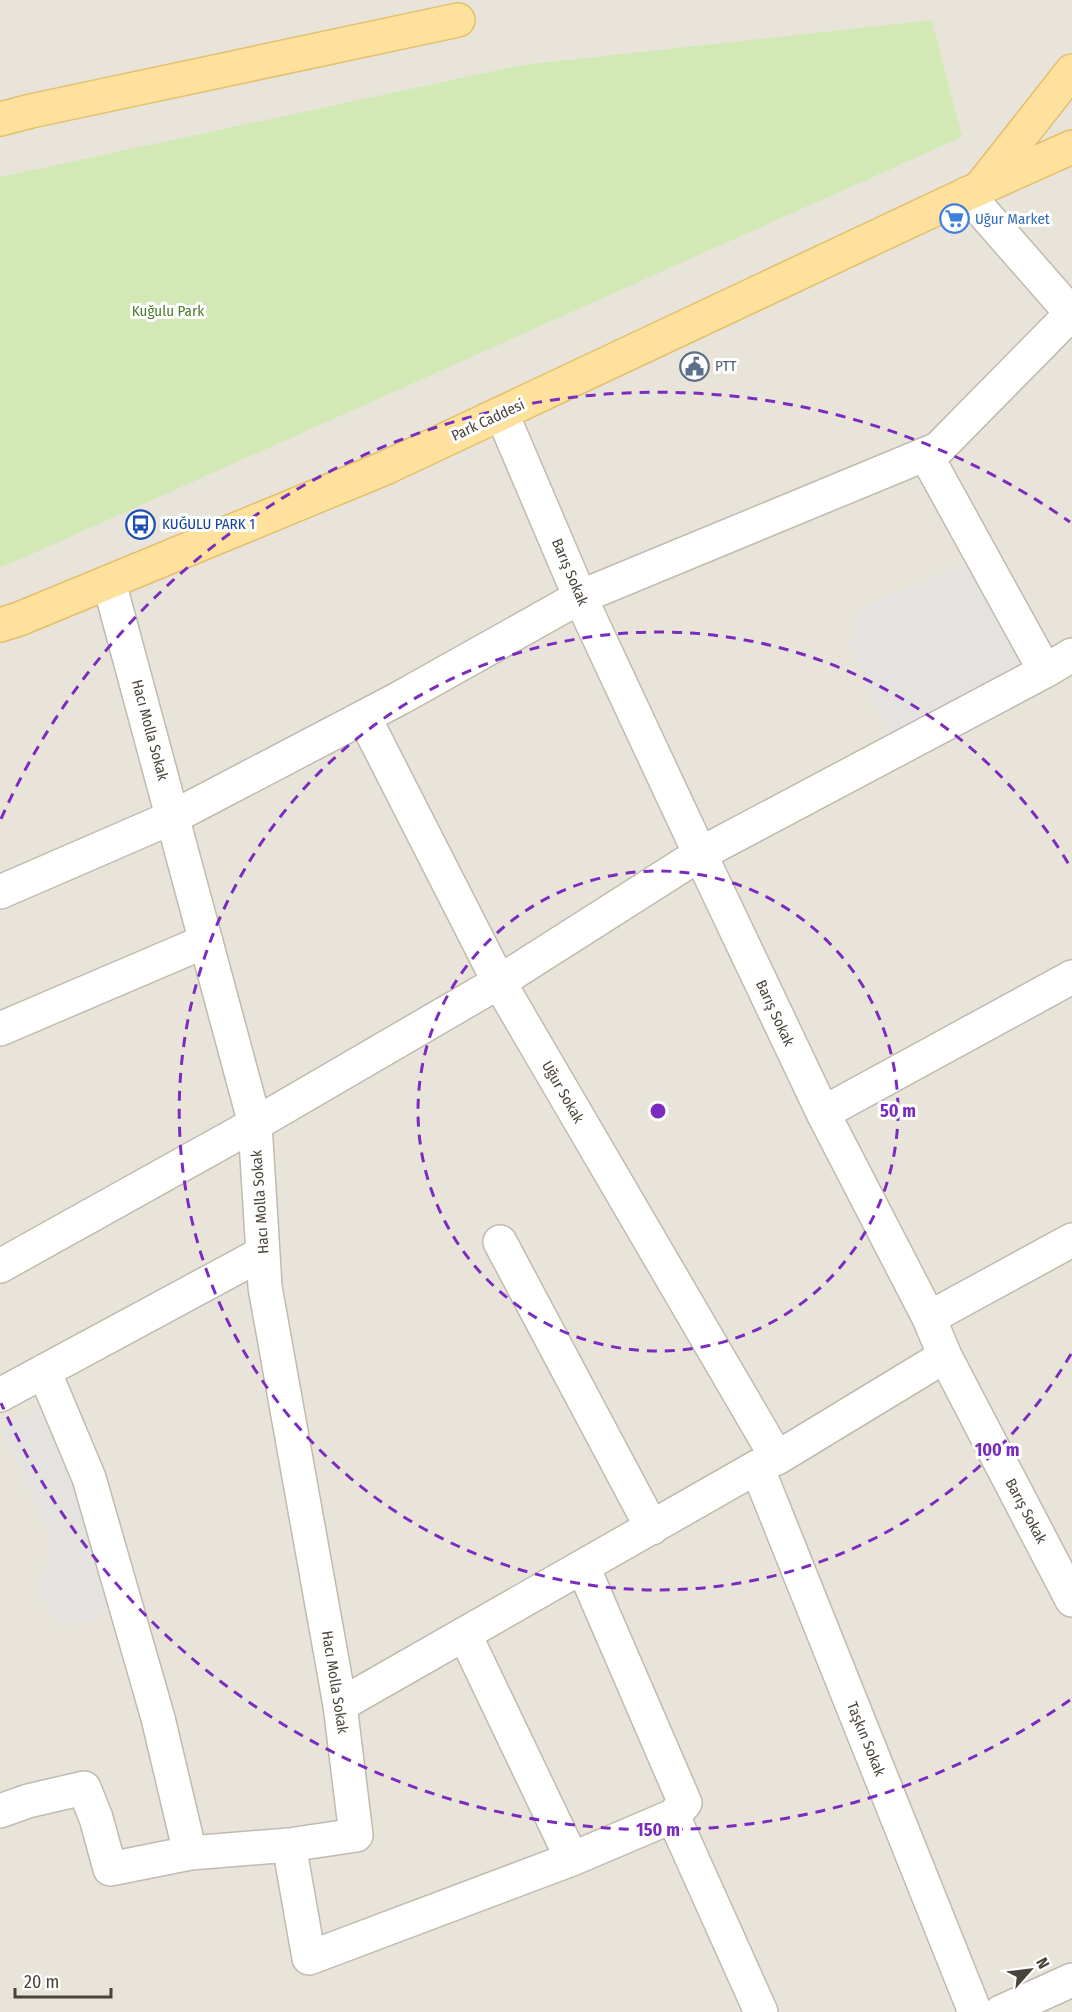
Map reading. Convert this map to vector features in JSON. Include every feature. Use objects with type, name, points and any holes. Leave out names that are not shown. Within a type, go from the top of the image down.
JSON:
[{"type":"main road","points":[[0,119],[453,10]]},
{"type":"main road","points":[[973,190],[1072,71]]},
{"type":"main road","name":"Park Caddesi","points":[[0,625],[19,620],[385,468],[973,190],[1072,147]]},
{"type":"street","points":[[0,892],[173,817],[364,717],[580,597],[938,449],[1072,314],[973,190]]},
{"type":"street","name":"Barış Sokak","points":[[502,414],[580,597],[823,1113],[929,1318],[945,1356],[1065,1568],[1072,1600]]},
{"type":"street","points":[[0,1266],[255,1125],[499,982],[700,854],[1059,663],[926,455]]},
{"type":"street","name":"Hacı Molla Sokak","points":[[109,582],[255,1125],[265,1287],[340,1705],[356,1835],[289,1845]]},
{"type":"street","name":"Uğur Sokak","points":[[364,717],[499,982],[767,1463]]},
{"type":"street","points":[[0,1029],[206,940]]},
{"type":"street","points":[[823,1113],[1072,977]]},
{"type":"street","points":[[929,1318],[1072,1240]]},
{"type":"street","points":[[500,1242],[652,1528]]},
{"type":"street","points":[[0,1395],[263,1253]]},
{"type":"street","points":[[340,1705],[767,1463],[945,1356]]},
{"type":"street","points":[[44,1371],[89,1478],[158,1718],[190,1853]]},
{"type":"street","name":"Taşkın Sokak","points":[[767,1463],[975,2012]]},
{"type":"street","points":[[0,1811],[28,1801],[84,1788],[96,1818],[110,1869],[190,1853],[289,1845],[309,1958],[572,1859],[673,1816],[685,1803],[583,1568]]},
{"type":"street","points":[[465,1635],[572,1859]]},
{"type":"street","points":[[673,1816],[761,2012]]},
{"type":"street","points":[[1001,2012],[1072,1980]]},
{"type":"shaded area","points":[[0,0],[1072,0],[1072,2012],[0,2012]]},
{"type":"shaded area","points":[[976,556],[1024,665],[889,736],[849,646],[858,611]]},
{"type":"shaded area","points":[[37,1407],[84,1498],[106,1612],[57,1630],[39,1589],[52,1542],[1,1429]]},
{"type":"green space","name":"Kuğulu Park","points":[[932,20],[962,137],[0,567],[0,177],[522,65]]},
{"type":"place","name":"Uğur Market","points":[[954,219]]},
{"type":"place","name":"PTT","points":[[694,366]]},
{"type":"place","name":"KUĞULU PARK 1","points":[[141,524]]}]
